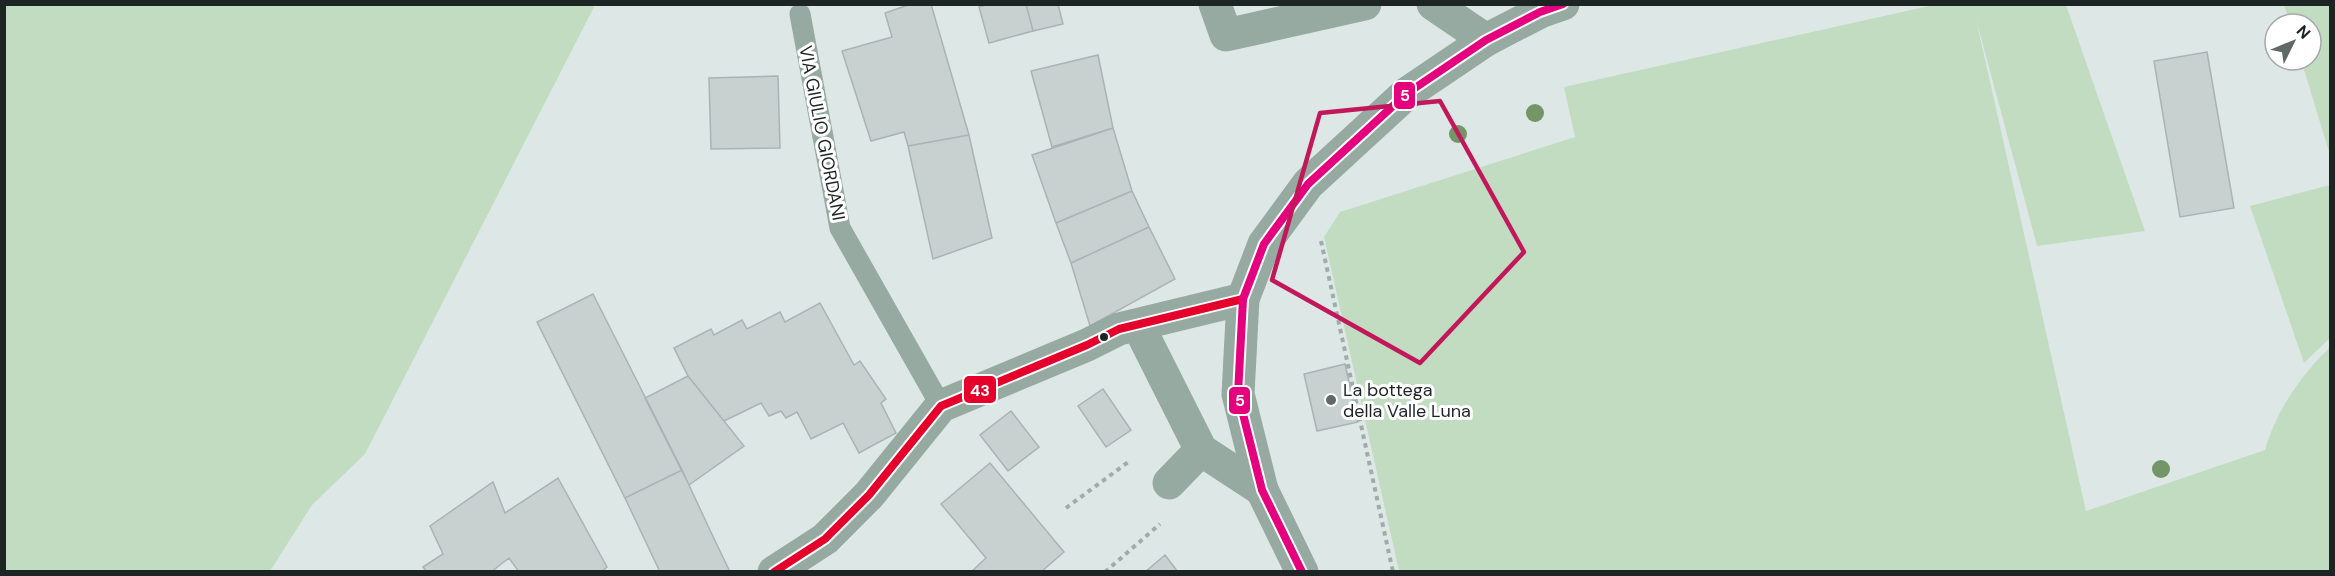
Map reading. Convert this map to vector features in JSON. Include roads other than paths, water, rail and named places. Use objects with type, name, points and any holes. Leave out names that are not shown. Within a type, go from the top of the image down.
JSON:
[{"type":"street","points":[[1215,4],[1226,35],[1365,4]]},
{"type":"street","points":[[1433,4],[1486,40]]},
{"type":"street","points":[[1302,572],[1262,490],[1238,394],[1243,299],[1264,244],[1308,184],[1406,94],[1486,40],[1540,12],[1563,4]]},
{"type":"street","points":[[774,572],[825,539],[869,495],[942,406],[1087,345],[1119,329],[1243,299]]},
{"type":"street","points":[[1138,325],[1201,450],[1262,490]]},
{"type":"street","points":[[1169,483],[1201,450]]},
{"type":"lane","name":"VIA GIULIO GIORDANI","points":[[800,14],[840,228],[942,406]]},
{"type":"place","name":"La bottega della Valle Luna","points":[[1331,400]]}]
